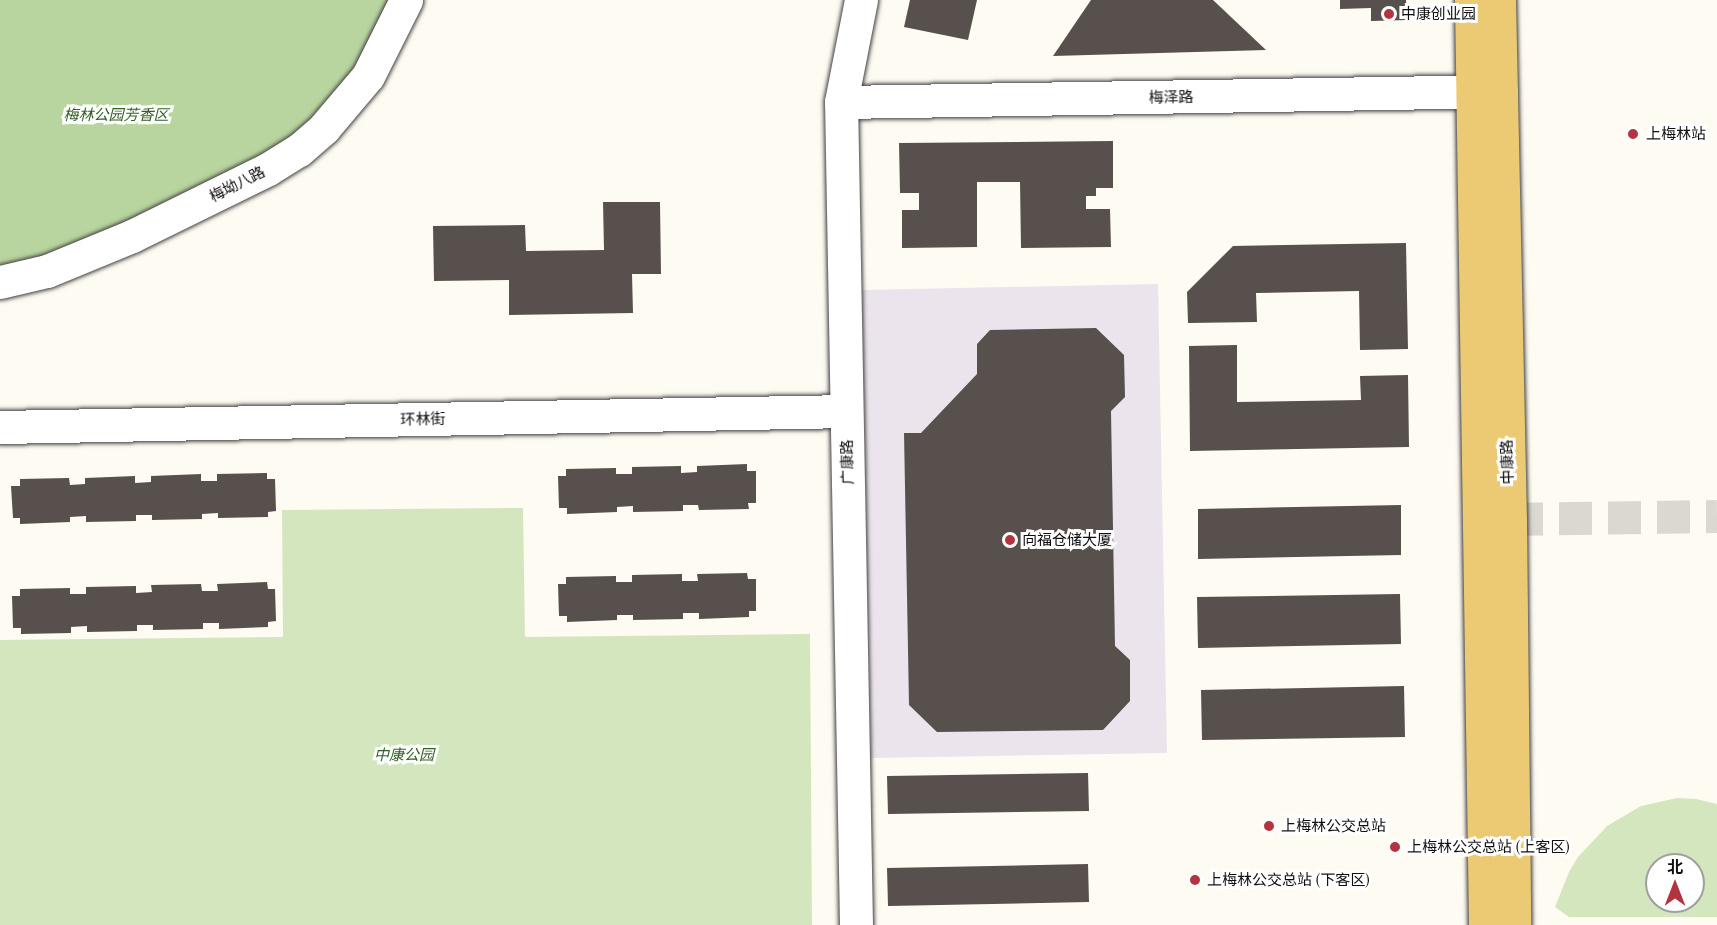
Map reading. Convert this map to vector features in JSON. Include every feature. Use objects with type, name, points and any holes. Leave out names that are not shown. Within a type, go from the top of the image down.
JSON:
[{"type":"main road","name":"中康路","points":[[1471,0],[1486,91],[1498,843],[1485,925]]},
{"type":"main road","name":"中康路","points":[[1486,91],[1499,0]]},
{"type":"main road","name":"中康路","points":[[1498,843],[1514,925]]},
{"type":"main road","points":[[1468,925],[1469,873],[1498,843],[1521,886],[1523,925]]},
{"type":"street","name":"梅坳八路","points":[[0,282],[47,271],[132,236],[268,169],[299,150],[324,128],[368,76],[406,0]]},
{"type":"street","name":"广康路","points":[[856,925],[841,102],[861,0]]},
{"type":"street","name":"梅泽路","points":[[841,102],[1486,91]]},
{"type":"street","name":"环林街","points":[[0,427],[846,411]]},
{"type":"shaded area","name":"向福仓储大厦","points":[[1158,284],[1167,753],[871,758],[862,290]]},
{"type":"green space","name":"梅林公园芳香区","points":[[0,0],[406,0],[324,128],[0,282]]},
{"type":"green space","name":"中康公园","points":[[523,508],[525,637],[810,634],[812,925],[0,925],[0,640],[283,637],[282,510]]},
{"type":"green space","points":[[1677,798],[1696,799],[1717,804],[1717,917],[1569,917],[1555,907],[1569,872],[1578,857],[1607,826],[1641,806]]},
{"type":"building","points":[[910,0],[977,0],[968,40],[904,27]]},
{"type":"building","points":[[1091,0],[1213,0],[1266,50],[1053,56]]},
{"type":"building","name":"中康创业园","points":[[1340,0],[1406,0],[1407,20],[1371,21],[1371,8],[1340,9]]},
{"type":"building","points":[[1113,141],[1113,188],[1096,188],[1096,196],[1086,196],[1086,209],[1110,209],[1111,247],[1021,248],[1020,182],[977,182],[977,247],[902,248],[902,210],[919,210],[919,193],[900,193],[899,143]]},
{"type":"building","points":[[603,202],[660,202],[661,274],[632,274],[633,313],[509,315],[509,280],[434,281],[433,226],[525,225],[526,251],[604,250]]},
{"type":"building","points":[[1406,243],[1408,349],[1360,350],[1359,291],[1256,293],[1257,322],[1188,323],[1187,292],[1233,246]]},
{"type":"building","name":"向福仓储大厦","points":[[1096,328],[1124,355],[1125,397],[1111,411],[1115,646],[1130,660],[1130,701],[1103,730],[937,732],[909,705],[904,433],[921,433],[977,374],[977,344],[990,330]]},
{"type":"building","points":[[1237,345],[1237,402],[1361,400],[1360,376],[1408,375],[1409,447],[1190,451],[1189,346]]},
{"type":"building","points":[[747,464],[747,471],[756,471],[756,503],[748,503],[749,509],[699,510],[698,505],[683,505],[683,511],[633,512],[633,506],[617,507],[617,512],[567,514],[567,508],[559,508],[558,476],[566,476],[566,469],[616,468],[616,474],[632,474],[632,467],[681,466],[681,473],[697,472],[697,466]]},
{"type":"building","points":[[267,473],[267,479],[275,479],[276,511],[268,512],[268,517],[218,518],[218,513],[202,514],[202,519],[152,520],[152,515],[136,515],[136,521],[86,522],[86,516],[70,517],[70,522],[20,524],[20,518],[13,518],[11,486],[20,486],[20,479],[69,478],[70,485],[85,484],[85,478],[135,476],[135,483],[151,482],[151,476],[201,474],[201,481],[217,481],[217,474]]},
{"type":"building","points":[[1401,505],[1401,555],[1198,559],[1198,509]]},
{"type":"building","points":[[747,573],[748,579],[756,579],[756,611],[749,611],[749,617],[699,619],[699,613],[683,613],[683,619],[633,620],[633,615],[617,615],[617,620],[567,622],[567,616],[559,616],[558,584],[566,584],[566,577],[616,576],[616,582],[632,582],[632,575],[682,574],[682,581],[698,581],[697,574]]},
{"type":"building","points":[[267,582],[268,589],[275,589],[276,621],[268,622],[268,627],[219,629],[219,623],[203,623],[203,629],[153,630],[153,625],[137,625],[137,631],[87,632],[87,626],[71,627],[71,633],[21,634],[21,628],[13,628],[12,596],[20,596],[20,589],[70,588],[70,594],[86,594],[86,587],[136,586],[136,593],[152,592],[151,585],[201,584],[202,591],[218,591],[217,584]]},
{"type":"building","points":[[1400,594],[1401,644],[1198,648],[1197,597]]},
{"type":"building","points":[[1404,686],[1405,737],[1202,740],[1201,690]]},
{"type":"building","points":[[1088,773],[1089,811],[888,814],[887,776]]},
{"type":"building","points":[[1088,864],[1089,902],[888,906],[887,868]]},
{"type":"tunnel","points":[[1510,519],[1717,516]]},
{"type":"place","name":"中康创业园","points":[[1389,14]]},
{"type":"place","name":"上梅林站","points":[[1633,134]]},
{"type":"place","name":"向福仓储大厦","points":[[1010,540]]},
{"type":"place","name":"上梅林公交总站","points":[[1269,826]]},
{"type":"place","name":"上梅林公交总站 (上客区)","points":[[1395,847]]},
{"type":"place","name":"上梅林公交总站 (下客区)","points":[[1195,880]]}]
